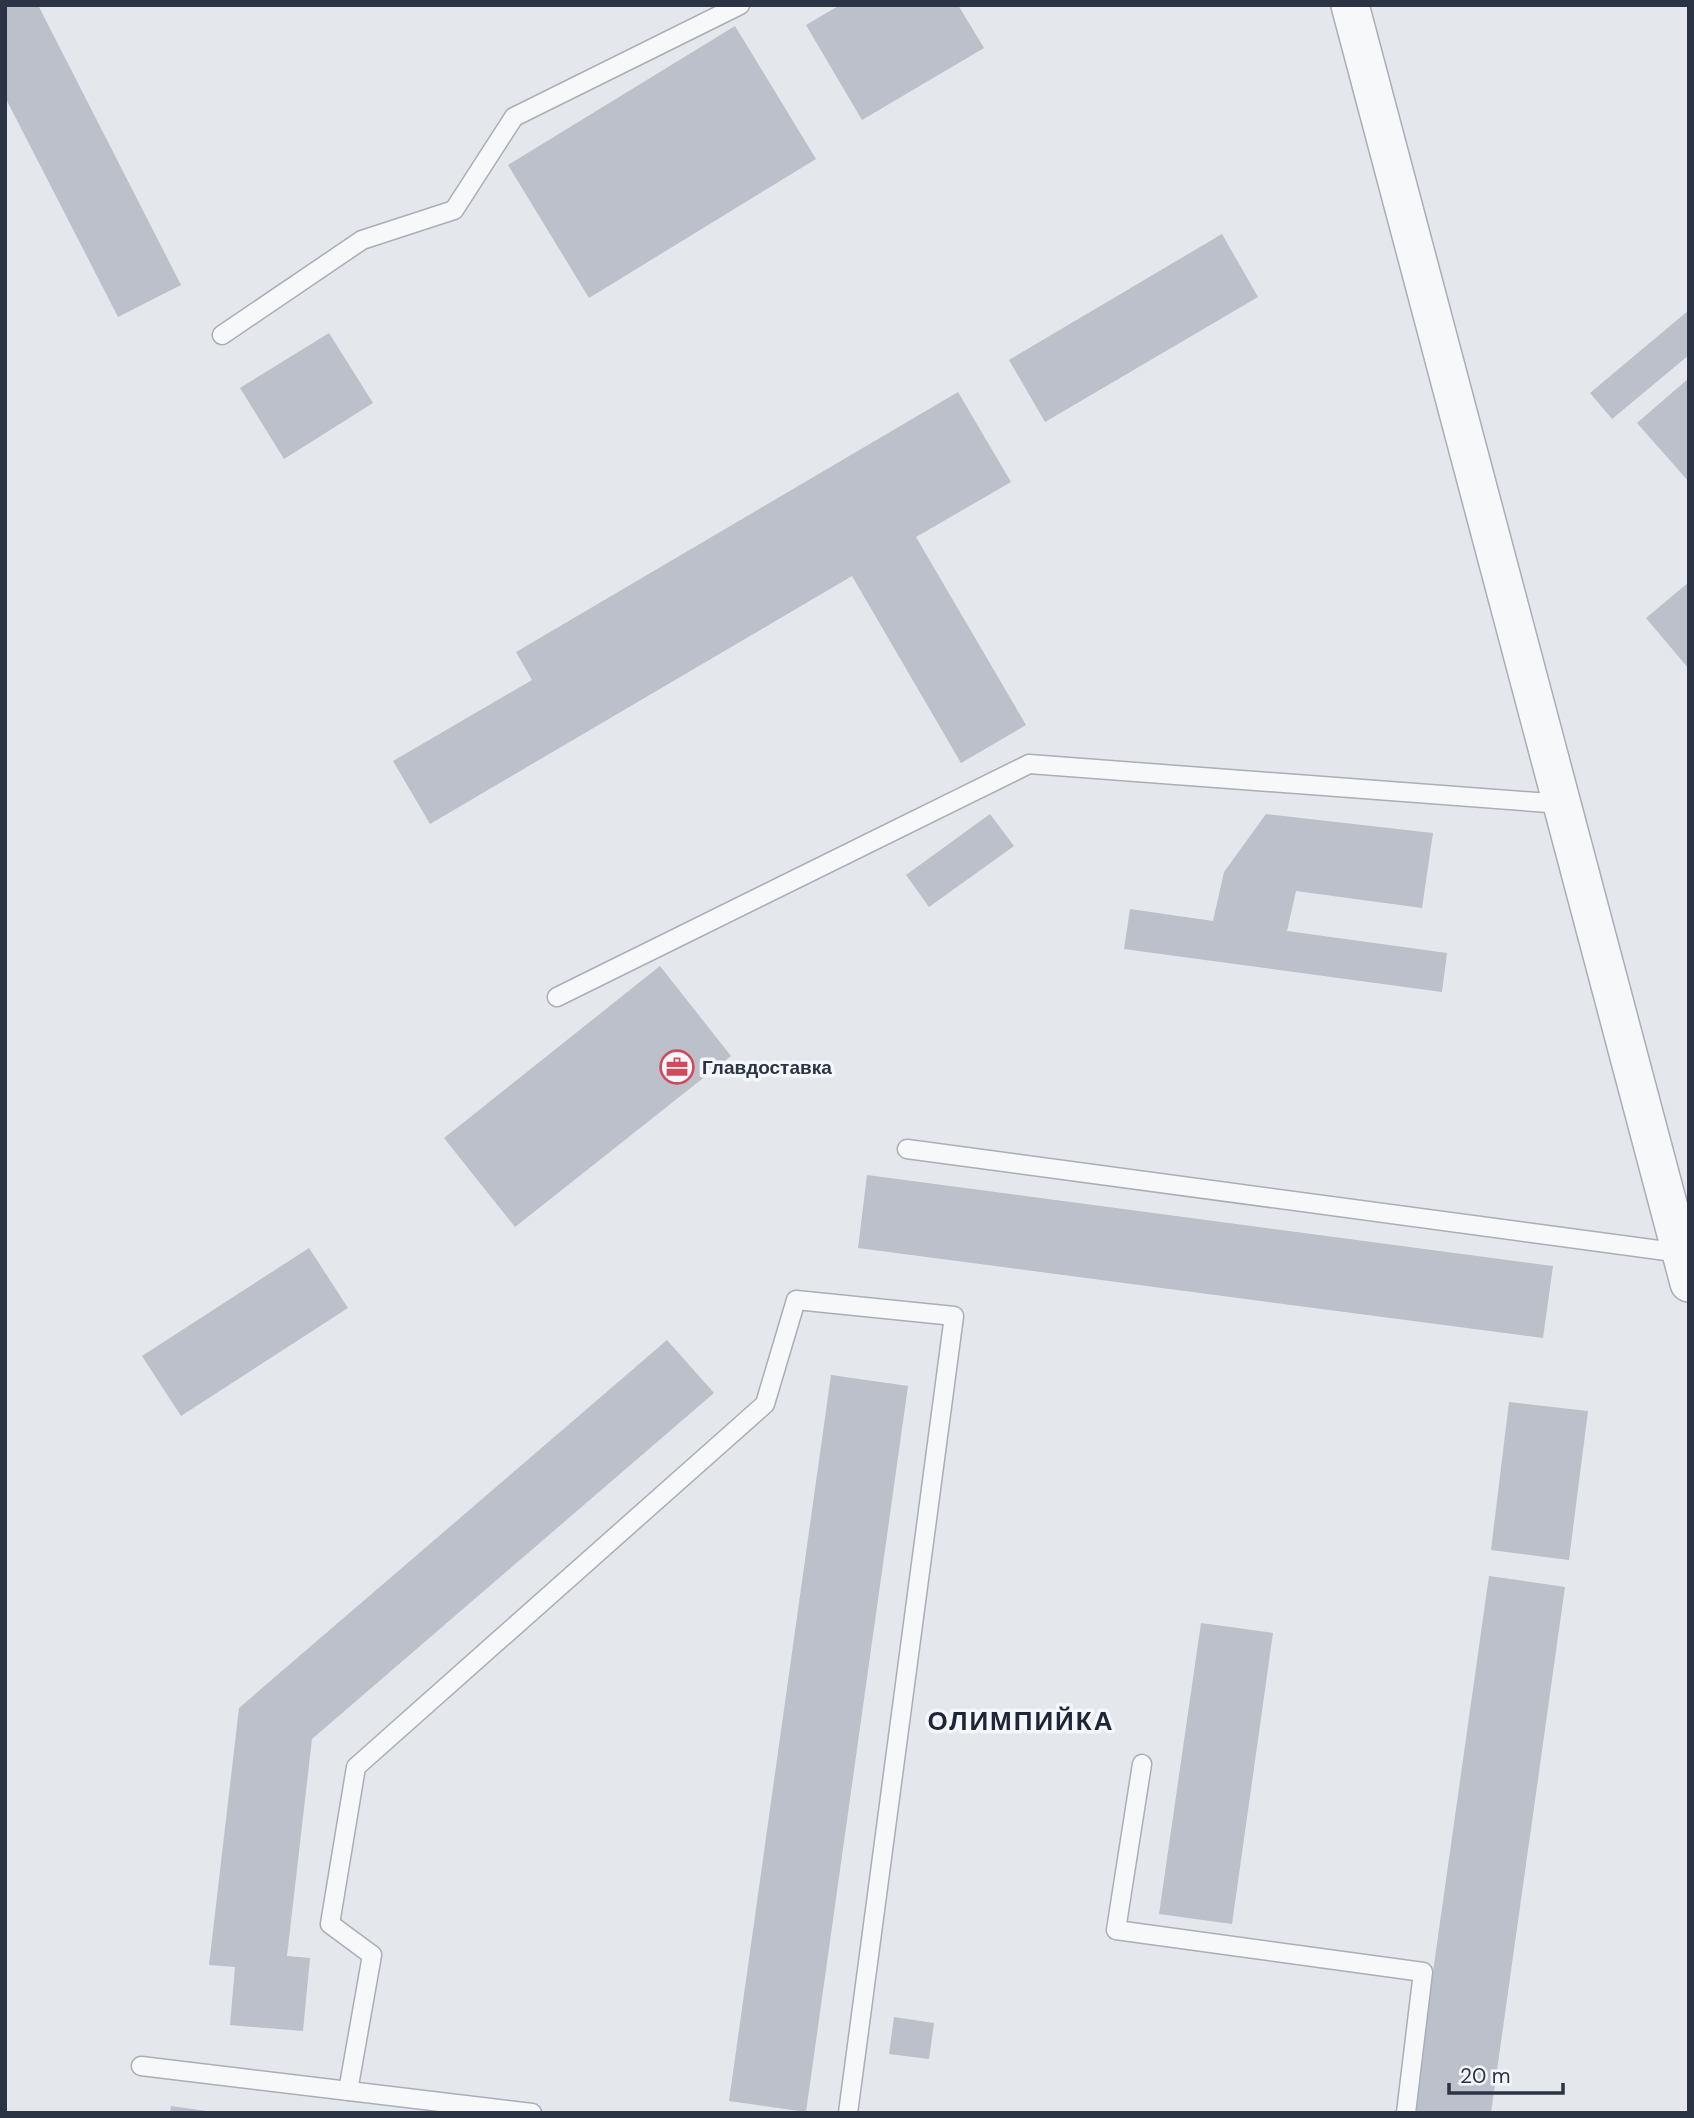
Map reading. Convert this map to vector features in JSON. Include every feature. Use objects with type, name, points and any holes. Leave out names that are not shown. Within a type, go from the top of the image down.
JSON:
[{"type":"street","points":[[1350,5],[1685,1268]]},
{"type":"lane","points":[[222,335],[362,240],[454,209],[514,117],[740,5]]},
{"type":"lane","points":[[557,997],[1029,764],[1562,804]]},
{"type":"lane","points":[[906,1149],[1685,1268]]},
{"type":"lane","points":[[348,2091],[372,1955],[330,1924],[356,1767],[765,1404],[796,1300],[954,1316],[848,2113]]},
{"type":"lane","points":[[1142,1764],[1116,1930],[1423,1972],[1406,2113]]},
{"type":"lane","points":[[141,2066],[532,2113]]},
{"type":"building","points":[[5,5],[38,5],[181,285],[118,317],[5,97]]},
{"type":"building","points":[[840,5],[958,5],[984,48],[862,120],[806,25]]},
{"type":"building","points":[[735,26],[816,159],[589,298],[508,165]]},
{"type":"building","points":[[1222,234],[1258,297],[1045,422],[1009,360]]},
{"type":"building","points":[[1689,310],[1689,355],[1612,419],[1590,393]]},
{"type":"building","points":[[329,333],[373,403],[284,459],[240,388]]},
{"type":"building","points":[[1689,378],[1689,482],[1637,423]]},
{"type":"building","points":[[958,392],[1011,482],[916,537],[1026,725],[961,763],[852,576],[430,824],[393,761],[532,680],[516,652]]},
{"type":"building","points":[[1689,582],[1689,669],[1646,618]]},
{"type":"building","points":[[990,814],[1014,846],[929,907],[906,875]]},
{"type":"building","points":[[1266,814],[1433,833],[1422,908],[1296,891],[1287,931],[1447,953],[1442,992],[1124,949],[1130,909],[1213,921],[1224,872]]},
{"type":"building","points":[[660,966],[731,1056],[515,1227],[444,1138]]},
{"type":"building","points":[[867,1175],[1553,1266],[1543,1338],[858,1248]]},
{"type":"building","points":[[309,1248],[348,1308],[181,1416],[142,1356]]},
{"type":"building","points":[[667,1340],[714,1393],[312,1739],[287,1956],[310,1958],[303,2031],[230,2025],[235,1967],[209,1965],[239,1708]]},
{"type":"building","points":[[831,1375],[908,1386],[806,2112],[729,2101]]},
{"type":"building","points":[[1509,1402],[1588,1411],[1569,1560],[1491,1550]]},
{"type":"building","points":[[1489,1576],[1565,1587],[1491,2113],[1413,2113]]},
{"type":"building","points":[[1201,1623],[1273,1633],[1232,1924],[1159,1914]]},
{"type":"building","points":[[894,2017],[934,2023],[929,2059],[889,2054]]},
{"type":"building","points":[[171,2106],[207,2111],[207,2113],[170,2113]]},
{"type":"place","name":"Главдоставка","points":[[677,1067]]},
{"type":"district","name":"ОЛИМПИЙКА","points":[[1021,1721]]}]
